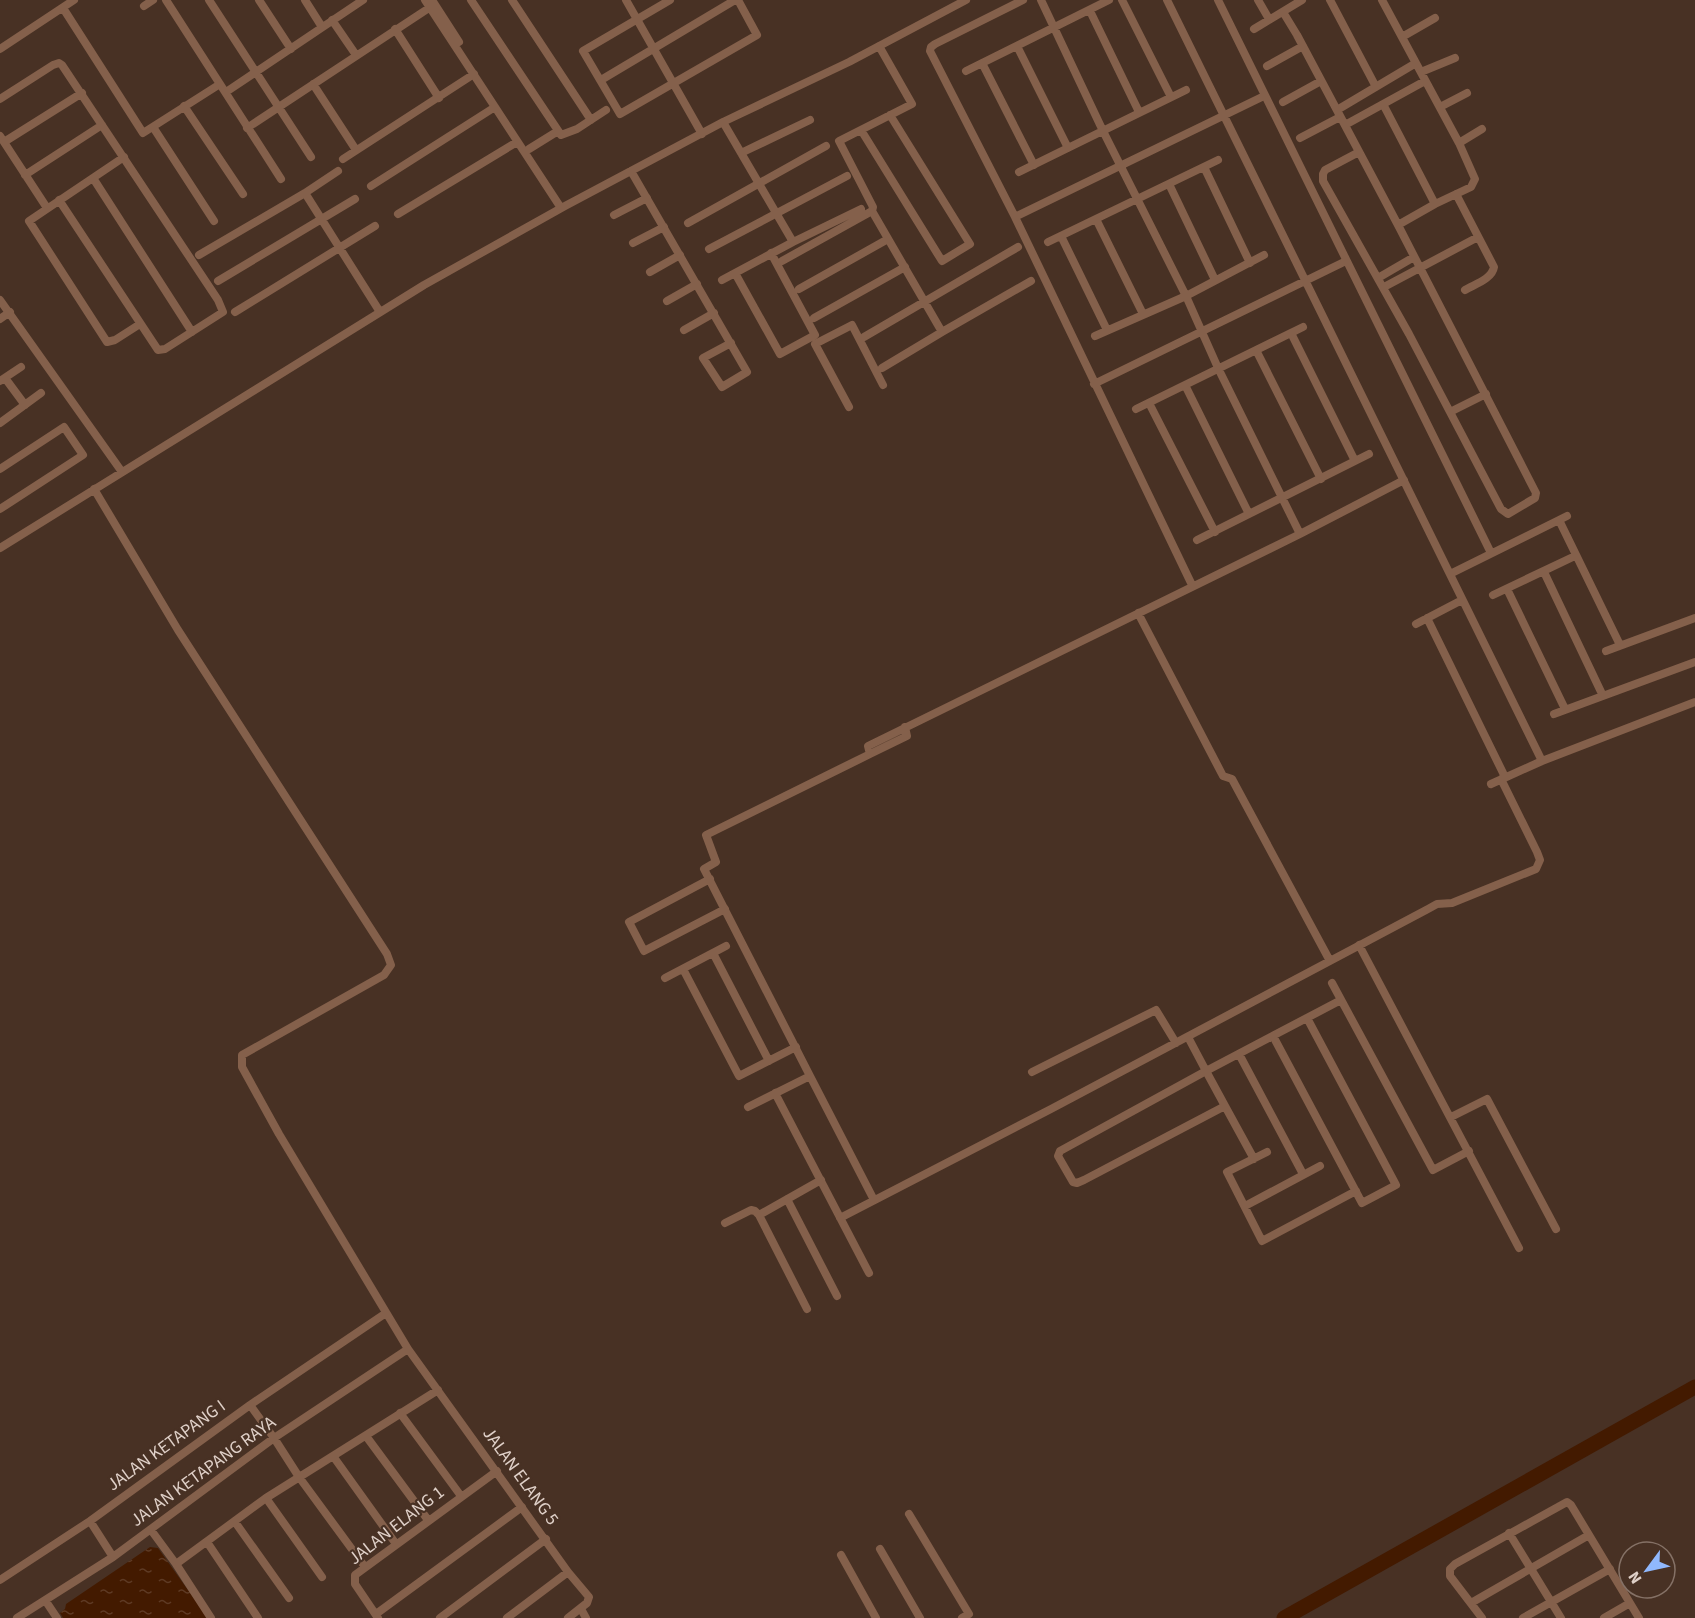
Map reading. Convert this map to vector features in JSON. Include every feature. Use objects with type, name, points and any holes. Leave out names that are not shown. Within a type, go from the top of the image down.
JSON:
[{"type":"street","points":[[0,49],[74,0]]},
{"type":"street","points":[[144,6],[153,0]]},
{"type":"street","points":[[166,0],[281,179]]},
{"type":"street","points":[[209,0],[311,157]]},
{"type":"street","points":[[260,0],[291,48]]},
{"type":"street","points":[[305,0],[322,27]]},
{"type":"street","points":[[226,92],[332,20],[353,3],[363,0]]},
{"type":"street","points":[[471,0],[558,131],[565,135],[606,110]]},
{"type":"street","points":[[512,0],[591,120]]},
{"type":"street","points":[[626,0],[702,134]]},
{"type":"street","points":[[601,80],[737,0],[757,35],[620,114],[583,51],[669,0]]},
{"type":"street","points":[[0,548],[424,285],[563,207],[723,122],[879,46],[966,0]]},
{"type":"street","points":[[1023,0],[935,44],[930,51],[1016,218],[1192,585]]},
{"type":"street","points":[[1041,0],[1300,534]]},
{"type":"street","points":[[966,71],[1109,0]]},
{"type":"street","points":[[1122,0],[1171,97]]},
{"type":"street","points":[[1167,0],[1542,761]]},
{"type":"street","points":[[1218,0],[1491,553]]},
{"type":"street","points":[[1258,0],[1269,19]]},
{"type":"street","points":[[1254,29],[1302,0]]},
{"type":"street","points":[[1330,0],[1376,87]]},
{"type":"street","points":[[1382,0],[1459,143],[1475,179],[1471,187],[1398,225]]},
{"type":"street","points":[[247,128],[395,29],[429,3]]},
{"type":"street","points":[[429,3],[517,142],[563,207]]},
{"type":"street","points":[[429,3],[529,149],[547,182]]},
{"type":"street","points":[[63,8],[143,133],[220,84]]},
{"type":"street","points":[[1090,11],[1139,112]]},
{"type":"street","points":[[1283,12],[1303,46],[1398,225],[1536,493],[1535,498],[1508,514],[1501,508],[1384,287],[1323,181],[1325,170],[1359,152]]},
{"type":"street","points":[[1402,37],[1435,18]]},
{"type":"street","points":[[332,20],[356,55]]},
{"type":"street","points":[[395,29],[439,98]]},
{"type":"street","points":[[879,46],[912,104],[839,141],[873,207],[872,211],[942,332]]},
{"type":"street","points":[[1017,46],[1068,147]]},
{"type":"street","points":[[1267,66],[1303,46]]},
{"type":"street","points":[[1420,72],[1455,58]]},
{"type":"street","points":[[0,99],[59,63],[82,93],[222,307],[223,312],[160,351],[158,350],[59,200]]},
{"type":"street","points":[[982,63],[1034,165]]},
{"type":"street","points":[[1300,138],[1416,63]]},
{"type":"street","points":[[343,159],[474,74]]},
{"type":"street","points":[[1283,102],[1321,81]]},
{"type":"street","points":[[1345,125],[1425,81]]},
{"type":"street","points":[[314,84],[356,150]]},
{"type":"street","points":[[1019,171],[1186,90]]},
{"type":"street","points":[[47,208],[2,139],[82,93]]},
{"type":"street","points":[[1440,107],[1467,93]]},
{"type":"street","points":[[1016,218],[1223,114],[1264,96]]},
{"type":"street","points":[[1383,104],[1435,204]]},
{"type":"street","points":[[184,106],[243,194]]},
{"type":"street","points":[[371,186],[495,107]]},
{"type":"street","points":[[861,130],[942,261],[970,244],[890,116]]},
{"type":"street","points":[[741,153],[810,120]]},
{"type":"street","points":[[723,122],[793,242]]},
{"type":"street","points":[[25,175],[102,125]]},
{"type":"street","points":[[153,127],[214,221]]},
{"type":"street","points":[[1459,143],[1482,129]]},
{"type":"street","points":[[529,149],[558,131]]},
{"type":"street","points":[[398,214],[517,142]]},
{"type":"street","points":[[688,223],[826,146]]},
{"type":"street","points":[[124,158],[29,221],[107,342],[115,340],[140,324]]},
{"type":"street","points":[[1048,242],[1218,160]]},
{"type":"street","points":[[1204,167],[1250,263]]},
{"type":"street","points":[[200,255],[338,171]]},
{"type":"street","points":[[632,171],[714,313],[731,343],[747,372],[722,387],[703,358],[731,343]]},
{"type":"street","points":[[709,249],[847,176]]},
{"type":"street","points":[[93,178],[192,332]]},
{"type":"street","points":[[1169,184],[1215,280]]},
{"type":"street","points":[[305,193],[380,312]]},
{"type":"street","points":[[1456,194],[1491,260],[1493,272],[1465,290]]},
{"type":"street","points":[[614,215],[647,198]]},
{"type":"street","points":[[218,281],[355,199]]},
{"type":"street","points":[[722,280],[861,209]]},
{"type":"street","points":[[782,261],[872,211]]},
{"type":"street","points":[[1096,219],[1143,314]]},
{"type":"street","points":[[235,312],[375,226]]},
{"type":"street","points":[[633,243],[664,226]]},
{"type":"street","points":[[1061,236],[1107,330]]},
{"type":"street","points":[[1384,287],[1478,237]]},
{"type":"street","points":[[799,289],[888,239]]},
{"type":"street","points":[[864,337],[1018,247]]},
{"type":"street","points":[[771,253],[849,407]]},
{"type":"street","points":[[650,272],[680,255]]},
{"type":"street","points":[[1095,336],[1186,296],[1264,255]]},
{"type":"street","points":[[1378,278],[1414,257]]},
{"type":"street","points":[[1094,384],[1346,261]]},
{"type":"street","points":[[814,318],[905,267]]},
{"type":"street","points":[[735,273],[780,354],[852,325],[884,385]]},
{"type":"street","points":[[882,368],[1031,281]]},
{"type":"street","points":[[667,301],[697,284]]},
{"type":"street","points":[[0,300],[122,472]]},
{"type":"street","points":[[0,319],[10,312]]},
{"type":"street","points":[[684,330],[714,313]]},
{"type":"street","points":[[1136,409],[1303,327]]},
{"type":"street","points":[[1291,333],[1355,461]]},
{"type":"street","points":[[1256,350],[1321,479]]},
{"type":"street","points":[[21,367],[2,380],[25,405]]},
{"type":"street","points":[[1185,386],[1249,514]]},
{"type":"street","points":[[0,423],[41,393]]},
{"type":"street","points":[[1450,412],[1486,394]]},
{"type":"street","points":[[1149,403],[1215,532]]},
{"type":"street","points":[[0,469],[64,427],[83,455],[0,509]]},
{"type":"street","points":[[1197,540],[1369,454]]},
{"type":"street","points":[[874,1200],[704,868],[716,862],[706,835],[870,754],[868,746],[905,727],[1300,534],[1404,480]]},
{"type":"street","name":"JALAN ELANG 5","points":[[94,489],[178,630],[387,954],[391,965],[384,975],[242,1055],[240,1060],[242,1067],[279,1134],[408,1349],[568,1572],[589,1597],[587,1604],[581,1609]]},
{"type":"street","points":[[1450,574],[1563,518],[1575,556],[1620,645]]},
{"type":"street","points":[[1493,596],[1575,556]]},
{"type":"street","points":[[1544,572],[1603,696]]},
{"type":"street","points":[[1507,589],[1565,709]]},
{"type":"street","points":[[1416,624],[1462,600]]},
{"type":"street","points":[[1138,612],[1223,776],[1232,779],[1330,961]]},
{"type":"street","points":[[840,1218],[1188,1037],[1437,904],[1452,903],[1536,868],[1540,860],[1538,852],[1427,618]]},
{"type":"street","points":[[1606,651],[1695,618]]},
{"type":"street","points":[[1554,714],[1695,662]]},
{"type":"street","points":[[1491,784],[1542,761],[1695,702]]},
{"type":"street","points":[[710,879],[629,922],[644,951],[725,909]]},
{"type":"street","points":[[1359,945],[1519,1248]]},
{"type":"street","points":[[665,978],[726,946]]},
{"type":"street","points":[[712,953],[769,1061]]},
{"type":"street","points":[[683,969],[739,1076],[796,1047]]},
{"type":"street","points":[[1332,982],[1433,1170],[1469,1151]]},
{"type":"street","points":[[1224,1106],[1077,1183],[1071,1180],[1059,1158],[1060,1150],[1341,1000]]},
{"type":"street","points":[[1032,1072],[1156,1010],[1176,1043]]},
{"type":"street","points":[[1273,1036],[1362,1203],[1396,1185],[1307,1018]]},
{"type":"street","points":[[1188,1037],[1254,1159]]},
{"type":"street","points":[[1239,1054],[1304,1174]]},
{"type":"street","points":[[748,1107],[810,1076]]},
{"type":"street","points":[[775,1093],[868,1273]]},
{"type":"street","points":[[1451,1117],[1487,1098],[1556,1229]]},
{"type":"street","points":[[1267,1152],[1227,1172],[1263,1241],[1356,1191]]},
{"type":"street","points":[[1245,1206],[1320,1166]]},
{"type":"street","points":[[759,1215],[820,1180]]},
{"type":"street","points":[[787,1199],[837,1296]]},
{"type":"street","points":[[725,1223],[751,1210],[759,1215],[807,1309]]},
{"type":"street","points":[[250,1405],[386,1313]]},
{"type":"street","name":"JALAN KETAPANG RAYA","points":[[17,1618],[113,1557],[274,1438],[408,1349]]},
{"type":"street","points":[[176,1564],[266,1498],[438,1390]]},
{"type":"street","name":"JALAN KETAPANG I","points":[[0,1580],[90,1521],[250,1405],[365,1567]]},
{"type":"street","points":[[400,1413],[461,1496]]},
{"type":"street","points":[[366,1436],[428,1520]]},
{"type":"street","points":[[333,1456],[396,1544]]},
{"type":"street","name":"JALAN ELANG 1","points":[[377,1616],[355,1584],[355,1575],[497,1471]]},
{"type":"street","points":[[266,1498],[322,1576]]},
{"type":"street","points":[[1482,1618],[1450,1576],[1450,1569],[1509,1533],[1568,1502],[1639,1618]]},
{"type":"street","points":[[377,1616],[522,1507]]},
{"type":"street","points":[[909,1514],[969,1614],[962,1618]]},
{"type":"street","points":[[90,1521],[113,1557]]},
{"type":"street","points":[[235,1522],[289,1598]]},
{"type":"street","points":[[151,1530],[211,1618]]},
{"type":"street","points":[[1509,1533],[1561,1618]]},
{"type":"street","points":[[1471,1603],[1589,1535]]},
{"type":"street","points":[[440,1618],[546,1539]]},
{"type":"street","points":[[207,1542],[258,1618]]},
{"type":"street","points":[[880,1549],[920,1618]]},
{"type":"street","points":[[841,1555],[876,1618]]},
{"type":"street","points":[[1523,1618],[1610,1569]]},
{"type":"street","points":[[507,1618],[568,1572]]},
{"type":"street","points":[[45,1600],[57,1618]]},
{"type":"street","points":[[1604,1618],[1630,1603]]},
{"type":"street","points":[[568,1618],[581,1609],[586,1618]]},
{"type":"water","points":[[150,1547],[158,1548],[208,1618],[63,1618],[60,1613],[65,1609],[66,1604]]},
{"type":"waterway","points":[[1284,1618],[1695,1387]]}]
